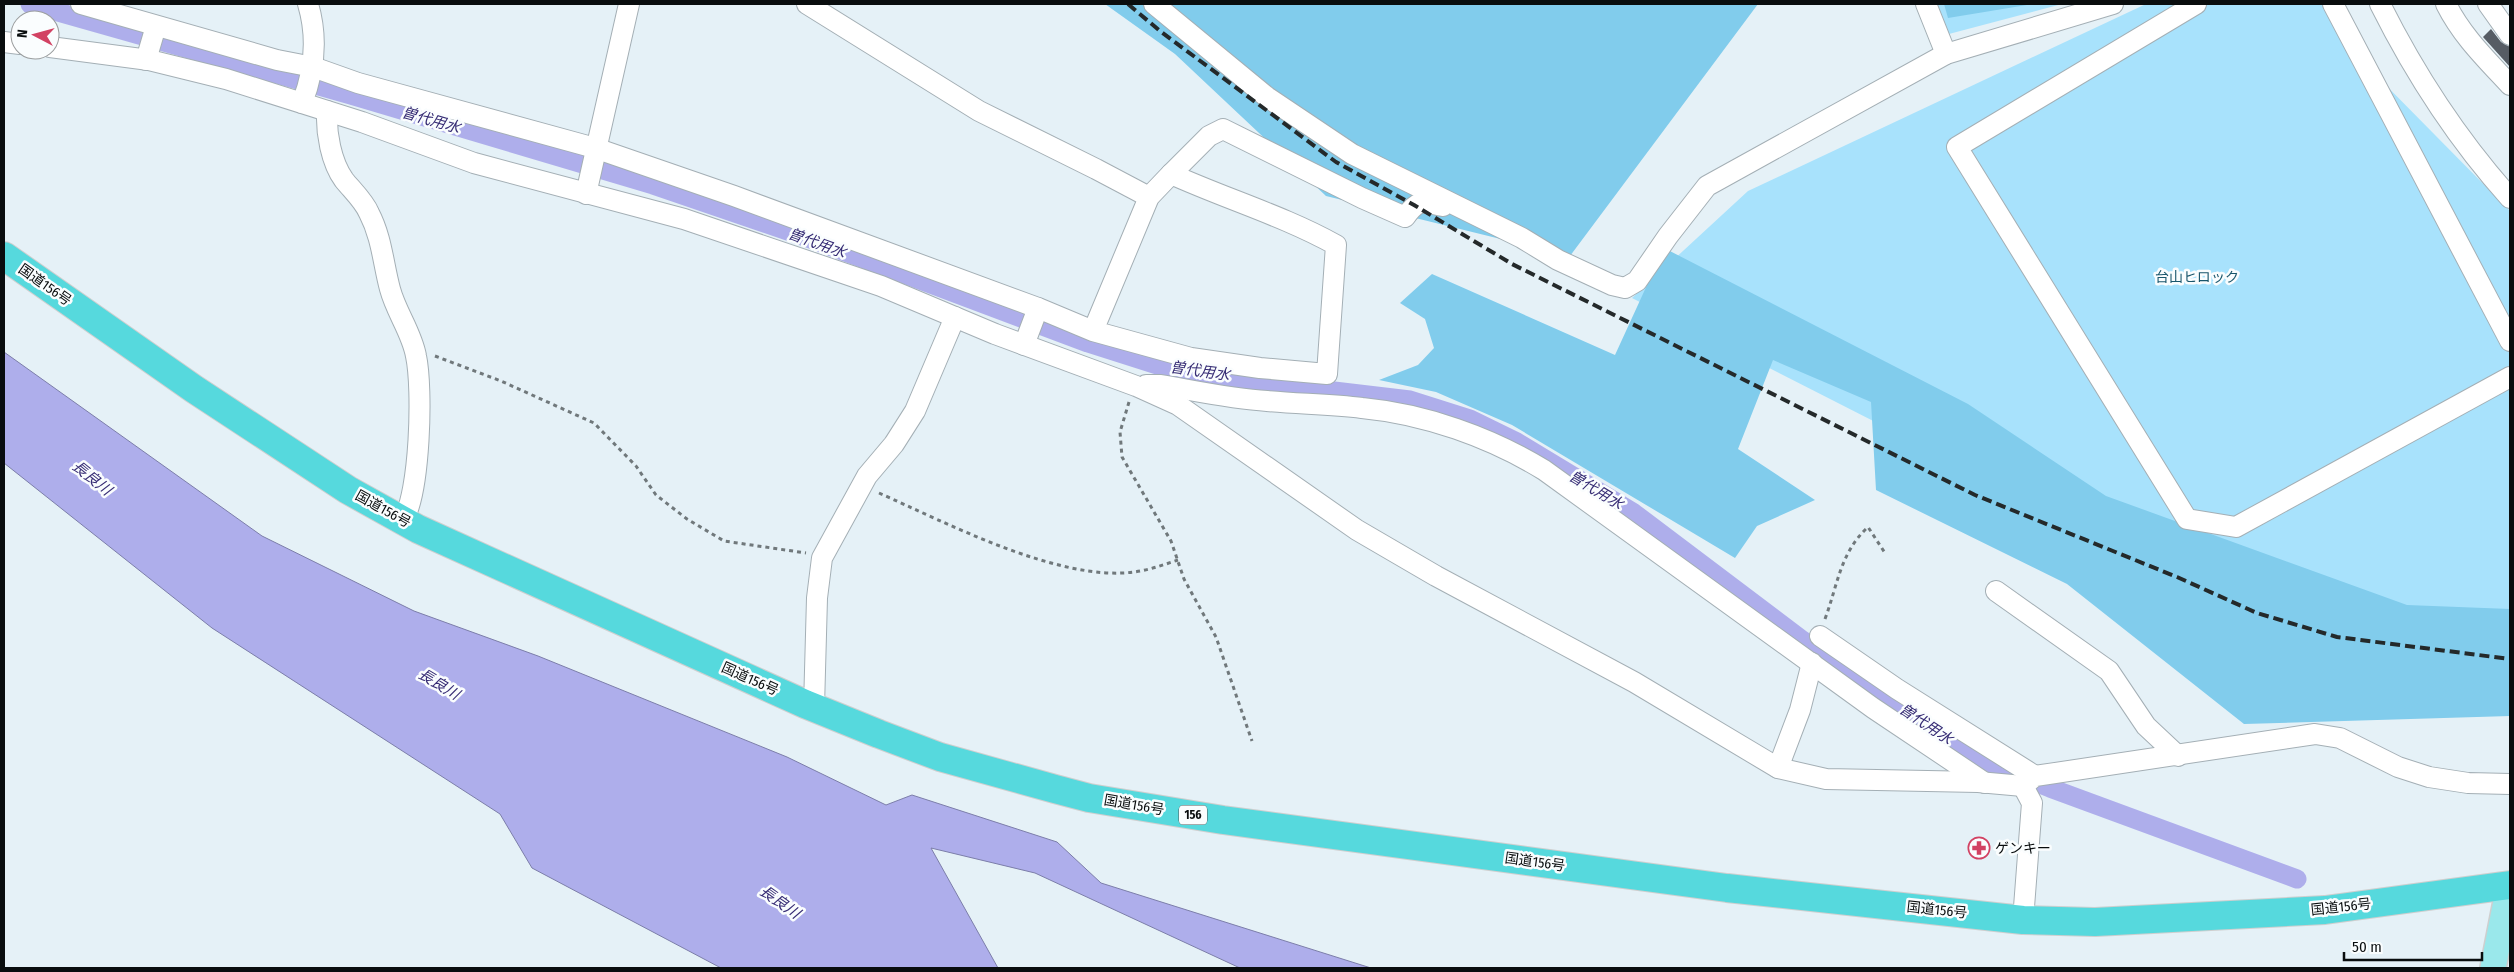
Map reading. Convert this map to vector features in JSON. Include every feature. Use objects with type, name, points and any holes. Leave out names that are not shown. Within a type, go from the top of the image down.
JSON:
[{"type":"highway","name":"国道156号","points":[[4,256],[194,389],[348,490],[403,520],[515,574],[879,734],[949,760],[1055,790],[1135,806],[1233,822],[1726,888],[2023,920],[2095,922],[2325,910],[2510,883]]},
{"type":"main road","points":[[2493,968],[2510,883]]},
{"type":"street","points":[[81,4],[226,80],[308,85],[358,83],[594,153],[1031,326],[1136,386],[1187,410],[1365,535],[1436,576],[1634,682],[1778,768],[1826,779],[1985,783],[2029,781],[2315,734],[2340,738],[2398,767],[2430,777],[2468,783],[2510,784]]},
{"type":"street","points":[[308,4],[315,36],[308,85]]},
{"type":"street","points":[[587,185],[629,4]]},
{"type":"street","points":[[806,4],[979,112],[1149,197]]},
{"type":"street","points":[[1154,4],[1268,97],[1344,149],[1522,238],[1558,260],[1612,285],[1625,288],[1638,282],[1668,236],[1707,186],[1946,54],[2113,4]]},
{"type":"street","points":[[1926,4],[1946,54]]},
{"type":"street","points":[[2196,4],[1957,147],[2186,520],[2236,528],[2510,378]]},
{"type":"street","points":[[2333,4],[2510,341]]},
{"type":"street","points":[[2380,4],[2401,47],[2454,128],[2510,198]]},
{"type":"street","points":[[2446,4],[2457,25],[2472,44],[2510,85]]},
{"type":"street","points":[[2488,4],[2510,35]]},
{"type":"street","points":[[60,47],[152,42],[277,60],[308,85],[327,111],[474,163],[587,185],[684,219],[825,246],[881,286],[955,317],[1093,331],[1191,358],[1260,368],[1327,374],[1336,245],[1304,227],[1247,206],[1171,174]]},
{"type":"street","points":[[327,111],[326,127],[333,154],[342,177],[368,210],[381,240],[390,289],[416,355],[419,412],[416,467],[408,512],[403,520]]},
{"type":"street","points":[[1093,331],[1149,197],[1209,136],[1223,129],[1406,218],[1414,205],[1420,202],[1461,209]]},
{"type":"street","points":[[814,707],[817,598],[824,555],[862,486],[915,411],[955,317]]},
{"type":"street","points":[[1136,386],[1161,385],[1266,401],[1364,408],[1416,417],[1470,434],[1523,457],[1544,470],[1872,708],[1985,783]]},
{"type":"street","points":[[1996,591],[2109,670],[2146,726],[2178,756]]},
{"type":"street","points":[[1820,636],[2029,781],[2032,803],[2023,920]]},
{"type":"street","points":[[1778,768],[1800,710],[1812,663]]},
{"type":"path","points":[[416,355],[438,356],[594,423],[636,466],[656,495],[687,519],[724,541],[824,555]]},
{"type":"path","points":[[1136,386],[1124,410],[1120,432],[1122,457],[1171,541],[1197,605],[1216,637],[1252,741]]},
{"type":"path","points":[[862,486],[995,544],[1076,568],[1102,573],[1132,572],[1178,560]]},
{"type":"path","points":[[1820,636],[1844,560],[1854,540],[1868,527],[1885,553]]},
{"type":"green space","points":[[1920,4],[2062,4],[1930,39]]},
{"type":"green space","name":"台山ヒロック","points":[[2146,4],[2330,4],[2361,60],[2510,211],[2510,641],[2003,487],[1632,298],[1748,191]]},
{"type":"shaded area","points":[[1105,4],[1758,4],[1570,256],[1326,196],[1175,54]]},
{"type":"shaded area","points":[[1944,4],[2033,4],[1948,18]]},
{"type":"shaded area","points":[[1664,248],[1968,404],[2106,496],[2407,605],[2510,609],[2510,716],[2244,724],[2067,584],[1876,490],[1871,402],[1773,360],[1738,449],[1815,500],[1757,526],[1735,558],[1512,425],[1436,392],[1379,380],[1418,365],[1434,348],[1425,319],[1400,303],[1432,274],[1615,355]]},
{"type":"water","name":"長良川","points":[[4,352],[262,536],[414,611],[538,656],[787,757],[886,805],[912,795],[1057,842],[1101,883],[1371,968],[1240,968],[1035,873],[931,848],[998,968],[721,968],[532,868],[500,814],[212,628],[4,463]]},
{"type":"building","points":[[2491,29],[2501,42],[2510,47],[2510,67],[2483,37]]},
{"type":"waterway","name":"曽代用水","points":[[30,4],[351,95],[653,185],[808,238],[1088,343],[1157,365],[1275,384],[1410,400],[1470,419],[1515,441],[1634,513],[1801,639],[1953,743],[2001,768],[2050,788],[2297,879]]},
{"type":"railway","points":[[1128,4],[1160,31],[1336,162],[1414,205],[1512,264],[1975,495],[2177,577],[2257,613],[2337,637],[2510,659]]},
{"type":"place","name":"ゲンキー","points":[[1979,848]]}]
